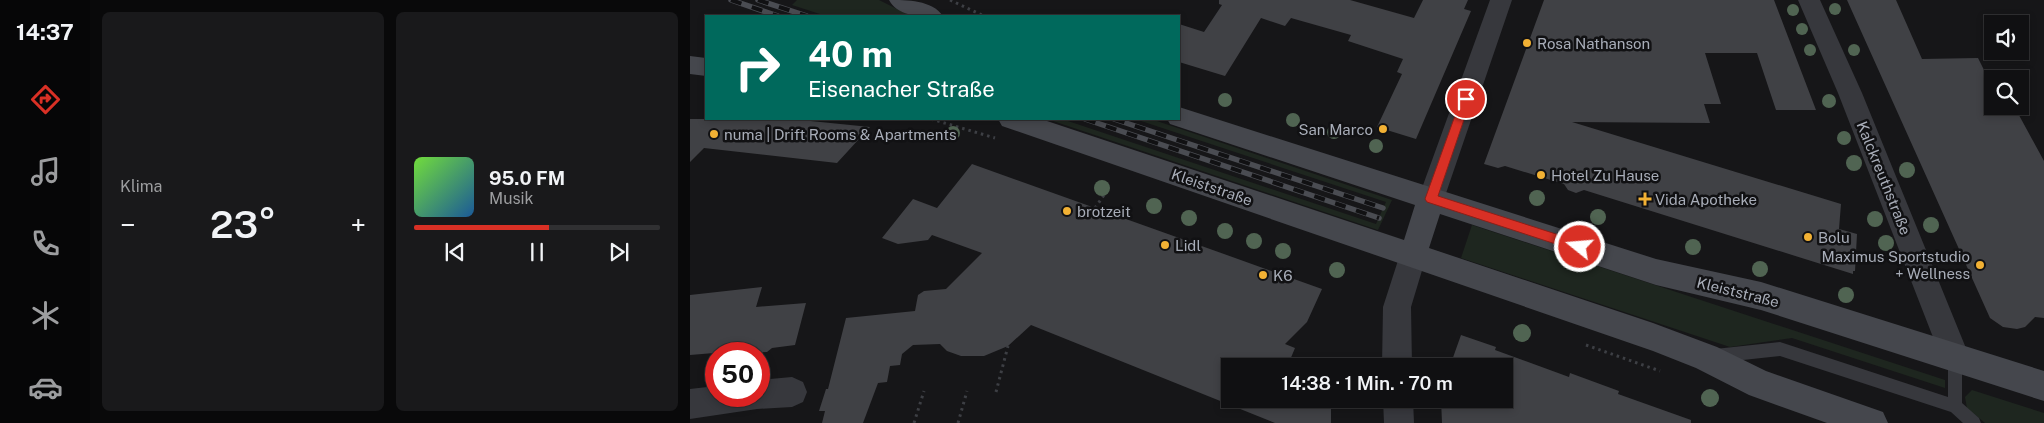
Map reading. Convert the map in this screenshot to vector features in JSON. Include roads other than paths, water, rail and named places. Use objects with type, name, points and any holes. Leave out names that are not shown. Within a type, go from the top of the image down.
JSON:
[{"type":"main road","points":[[900,0],[929,15]]},
{"type":"main road","points":[[690,65],[705,66]]},
{"type":"main road","name":"Kleiststraße","points":[[1180,117],[1656,272],[1761,296],[2044,386]]},
{"type":"main road","name":"Kleiststraße","points":[[1014,120],[1653,336],[1706,357],[1760,384],[1872,423]]},
{"type":"main road","points":[[1413,254],[1431,199]]},
{"type":"street","points":[[1431,199],[1501,0]]},
{"type":"street","name":"Kalckreuthstraße","points":[[1809,0],[1857,111],[1955,358]]},
{"type":"street","points":[[1397,358],[1397,307],[1413,254]]},
{"type":"street","points":[[770,395],[792,392]]},
{"type":"street","points":[[690,404],[705,402]]},
{"type":"street","points":[[1398,408],[1399,423]]},
{"type":"lane","points":[[1706,357],[1780,349],[1955,406],[1974,423]]},
{"type":"lane","points":[[1955,358],[1955,406]]},
{"type":"railway","points":[[731,0],[775,15]]},
{"type":"railway","points":[[758,0],[804,15]]},
{"type":"railway","points":[[1088,120],[1379,218]]},
{"type":"railway","points":[[1117,120],[1383,208]]},
{"type":"place","name":"Rosa Nathanson","points":[[1527,43]]},
{"type":"place","name":"San Marco","points":[[1383,129]]},
{"type":"place","name":"numa | Drift Rooms & Apartments","points":[[714,134]]},
{"type":"place","name":"Hotel Zu Hause","points":[[1541,175]]},
{"type":"place","name":"Vida Apotheke","points":[[1645,199]]},
{"type":"place","name":"brotzeit","points":[[1067,211]]},
{"type":"place","name":"Bolu","points":[[1808,237]]},
{"type":"place","name":"Lidl","points":[[1165,245]]},
{"type":"place","name":"Maximus Sportstudio + Wellness","points":[[1980,265]]},
{"type":"place","name":"K6","points":[[1263,275]]}]
